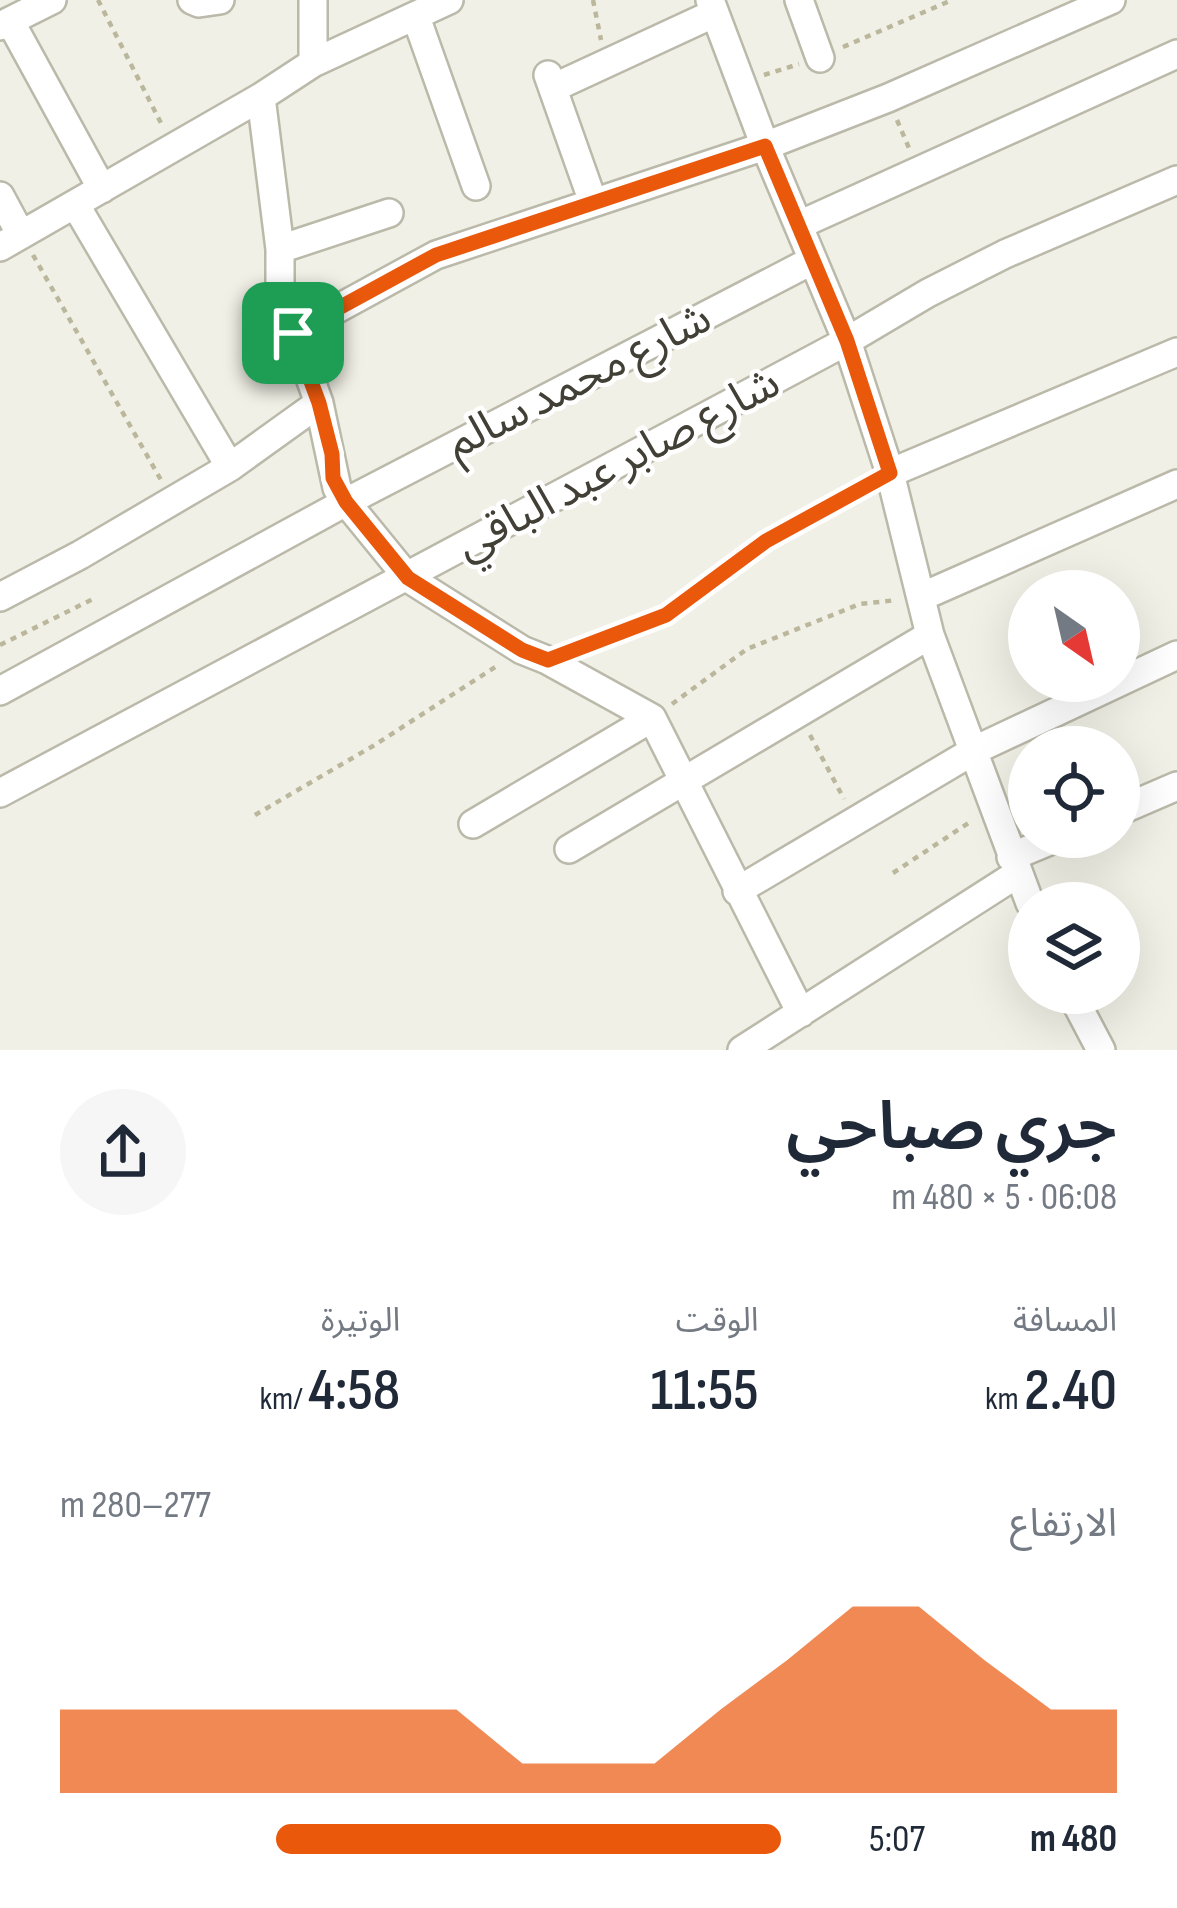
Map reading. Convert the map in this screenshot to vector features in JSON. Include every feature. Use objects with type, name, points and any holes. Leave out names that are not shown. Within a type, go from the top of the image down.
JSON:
[{"type":"street","points":[[52,0],[5,24],[101,189]]},
{"type":"street","points":[[192,0],[220,0]]},
{"type":"street","points":[[313,0],[313,63]]},
{"type":"street","points":[[0,196],[10,241],[313,63],[449,0]]},
{"type":"street","points":[[799,0],[820,58]]},
{"type":"street","points":[[293,333],[436,255],[765,146],[889,98],[1111,0]]},
{"type":"street","points":[[593,202],[550,80],[606,64],[712,6],[847,341],[890,473],[930,635],[1021,882]]},
{"type":"street","points":[[416,17],[476,186]]},
{"type":"street","points":[[799,225],[1177,54]]},
{"type":"street","points":[[261,97],[280,249],[280,294],[319,403],[333,478],[346,502],[408,578],[652,718],[801,1013]]},
{"type":"street","name":"شارع صابر عبد الباقي","points":[[0,793],[408,578],[928,293],[1005,254],[1177,180]]},
{"type":"street","points":[[75,204],[230,467]]},
{"type":"street","points":[[280,249],[389,213]]},
{"type":"street","name":"شارع محمد سالم","points":[[0,691],[346,502],[813,260]]},
{"type":"street","points":[[890,473],[1177,352]]},
{"type":"street","points":[[0,598],[230,467],[319,403]]},
{"type":"street","points":[[921,596],[1177,484]]},
{"type":"street","points":[[569,849],[930,635]]},
{"type":"street","points":[[737,891],[975,750],[1177,655]]},
{"type":"street","points":[[473,824],[652,718]]},
{"type":"street","points":[[1140,802],[1177,786]]},
{"type":"street","points":[[742,1050],[1026,858]]},
{"type":"street","points":[[1082,1014],[1101,1050]]},
{"type":"path","points":[[98,0],[173,148]]},
{"type":"path","points":[[593,0],[606,64]]},
{"type":"path","points":[[742,82],[820,58],[952,0]]},
{"type":"path","points":[[889,98],[918,172]]},
{"type":"path","points":[[10,241],[173,500]]},
{"type":"path","points":[[255,815],[535,655],[666,615],[766,541],[890,473]]},
{"type":"path","points":[[652,718],[747,649],[860,604],[921,596]]},
{"type":"path","points":[[0,645],[92,599]]},
{"type":"path","points":[[799,712],[855,820]]},
{"type":"path","points":[[892,873],[993,807]]},
{"type":"route","points":[[765,146],[847,341],[890,473],[766,541],[666,615],[548,660],[522,650],[408,578],[346,502],[333,478],[319,403],[293,333],[436,255],[765,146]]}]
